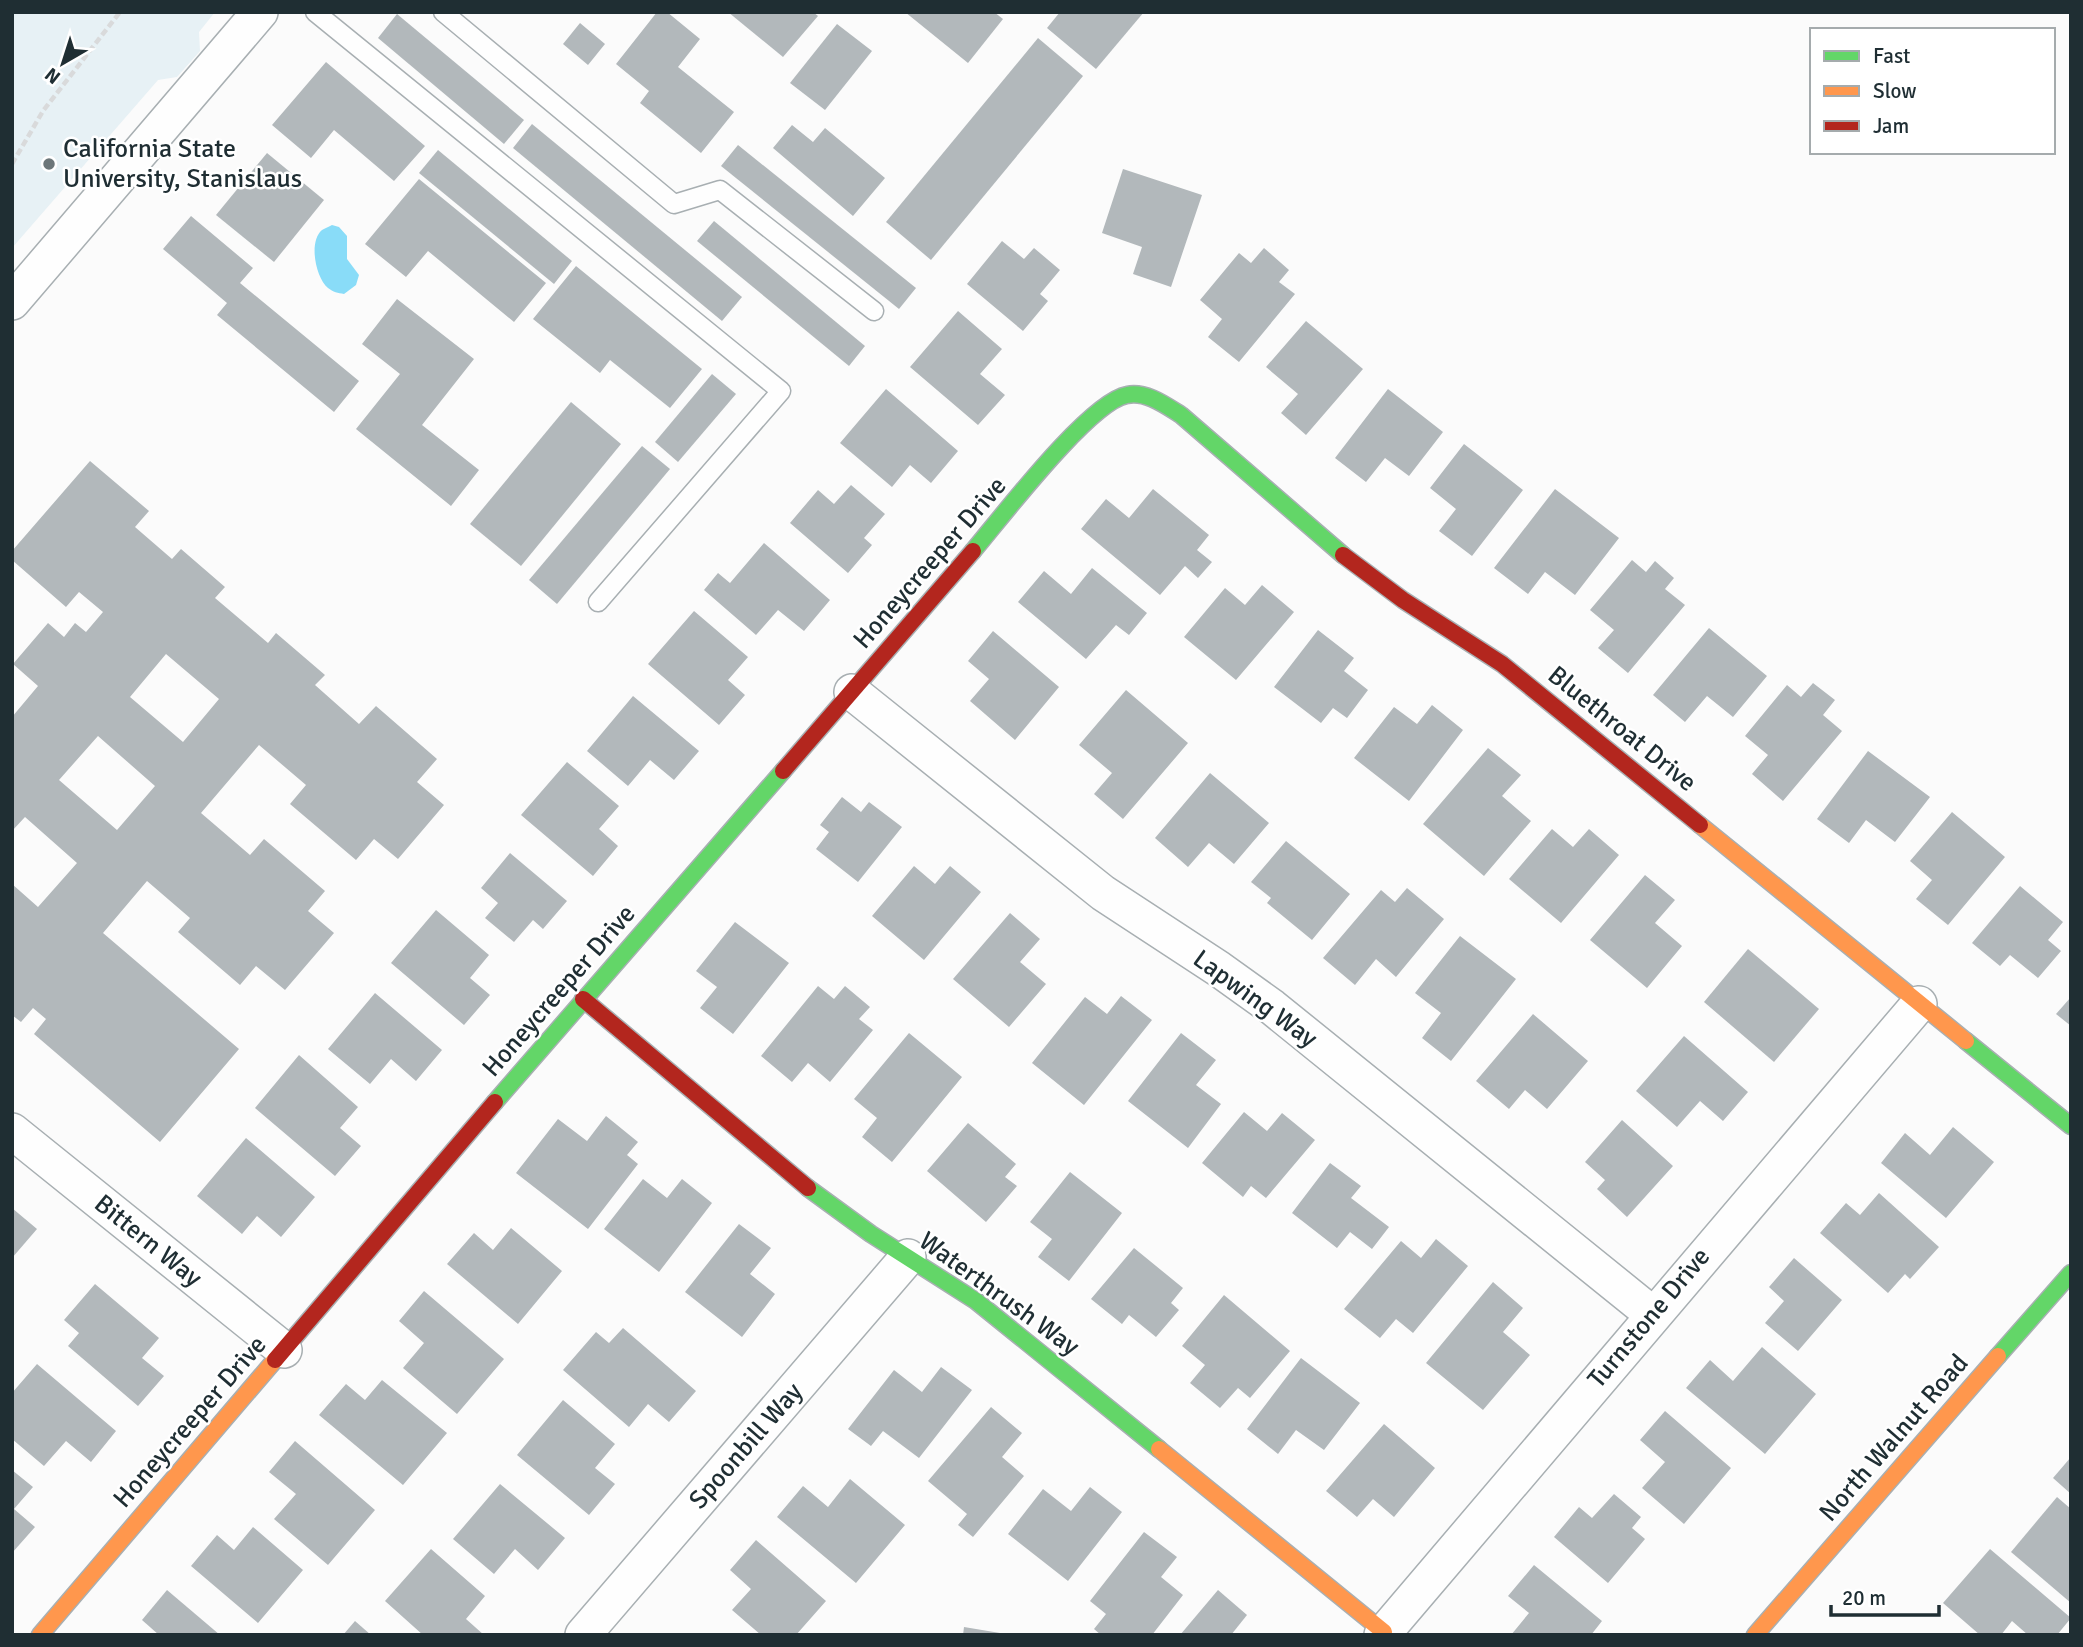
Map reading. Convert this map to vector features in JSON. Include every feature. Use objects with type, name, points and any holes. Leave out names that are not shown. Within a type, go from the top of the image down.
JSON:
[{"type":"street","points":[[12,302],[260,12]]},
{"type":"street","name":"Honeycreeper Drive","points":[[40,1635],[583,999],[852,692],[1080,425],[1101,406],[1128,393]]},
{"type":"street","name":"Bluethroat Drive","points":[[1128,393],[1157,399],[1181,415],[1348,559],[1403,600],[1513,672],[2071,1126]]},
{"type":"street","name":"Lapwing Way","points":[[852,692],[1103,893],[1272,1007],[1652,1314]]},
{"type":"street","name":"Waterthrush Way","points":[[583,999],[810,1190],[1005,1324],[1383,1633]]},
{"type":"street","name":"Turnstone Drive","points":[[1383,1633],[1652,1314],[1919,1004]]},
{"type":"street","name":"Bittern Way","points":[[12,1131],[284,1350]]},
{"type":"street","name":"Spoonbill Way","points":[[583,1635],[908,1257]]},
{"type":"street","name":"North Walnut Road","points":[[1755,1635],[2071,1273]]},
{"type":"lane","points":[[316,12],[781,391],[598,602]]},
{"type":"lane","points":[[443,12],[674,204],[720,190],[874,311]]},
{"type":"path","points":[[12,164],[43,111],[120,12]]},
{"type":"shaded area","name":"California State University, Stanislaus","points":[[12,12],[215,12],[199,32],[200,51],[177,77],[158,80],[12,248]]},
{"type":"water","points":[[332,225],[339,227],[347,236],[347,259],[359,275],[356,285],[344,294],[328,288],[320,276],[315,260],[315,243],[318,236],[322,230]]},
{"type":"building","points":[[657,12],[667,12],[700,39],[678,67],[734,112],[701,153],[640,103],[649,91],[616,64]]},
{"type":"building","points":[[728,12],[813,12],[818,16],[783,57]]},
{"type":"building","points":[[905,12],[994,12],[1003,19],[968,63]]},
{"type":"building","points":[[1060,12],[1144,12],[1096,69],[1047,28]]},
{"type":"building","points":[[397,14],[524,120],[504,144],[378,38]]},
{"type":"building","points":[[580,23],[605,44],[588,65],[563,44]]},
{"type":"building","points":[[837,24],[872,51],[825,110],[790,83]]},
{"type":"building","points":[[1038,38],[1083,76],[931,260],[886,222]]},
{"type":"building","points":[[326,62],[425,146],[394,181],[334,130],[311,158],[272,125]]},
{"type":"building","points":[[532,124],[742,297],[722,321],[513,148]]},
{"type":"building","points":[[792,125],[813,142],[825,128],[885,178],[853,216],[773,148]]},
{"type":"building","points":[[738,145],[916,288],[899,309],[721,166]]},
{"type":"building","points":[[438,150],[572,261],[554,284],[419,173]]},
{"type":"building","points":[[267,153],[324,200],[274,262],[216,215]]},
{"type":"building","points":[[1123,169],[1202,195],[1171,287],[1133,274],[1142,247],[1102,233]]},
{"type":"building","points":[[419,179],[546,283],[514,322],[428,251],[406,277],[365,244]]},
{"type":"building","points":[[191,216],[253,268],[240,283],[359,381],[334,412],[217,315],[227,303],[163,249]]},
{"type":"building","points":[[714,221],[865,346],[849,366],[697,241]]},
{"type":"building","points":[[1002,241],[1024,259],[1034,248],[1060,270],[1040,294],[1048,301],[1023,331],[967,284]]},
{"type":"building","points":[[1264,248],[1289,270],[1279,282],[1295,294],[1239,362],[1208,337],[1222,319],[1200,300],[1239,253],[1251,263]]},
{"type":"building","points":[[576,266],[702,369],[670,408],[610,360],[600,373],[533,319]]},
{"type":"building","points":[[397,299],[474,359],[422,425],[479,470],[451,506],[356,429],[400,374],[362,344]]},
{"type":"building","points":[[958,311],[1002,349],[980,374],[1005,395],[978,425],[910,367]]},
{"type":"building","points":[[1306,321],[1363,369],[1306,435],[1281,413],[1298,394],[1266,367]]},
{"type":"building","points":[[712,374],[736,394],[678,462],[655,442]]},
{"type":"building","points":[[886,389],[958,451],[931,483],[910,465],[892,487],[840,443]]},
{"type":"building","points":[[1388,389],[1443,432],[1409,476],[1385,458],[1366,482],[1335,458]]},
{"type":"building","points":[[571,402],[621,444],[521,566],[470,524]]},
{"type":"building","points":[[1464,444],[1523,490],[1472,556],[1439,531],[1456,509],[1430,488]]},
{"type":"building","points":[[642,446],[670,469],[557,604],[529,580]]},
{"type":"building","points":[[90,461],[149,511],[135,527],[172,559],[181,549],[225,587],[215,598],[268,643],[276,633],[325,675],[315,685],[359,724],[376,706],[437,759],[417,782],[444,805],[398,859],[374,839],[356,860],[290,804],[306,785],[259,745],[201,813],[250,855],[264,839],[325,891],[308,911],[334,933],[285,990],[256,966],[240,985],[178,932],[190,918],[147,881],[103,933],[239,1049],[160,1142],[34,1034],[46,1019],[33,1008],[21,1022],[12,1015],[12,884],[38,907],[77,863],[25,817],[12,831],[12,717],[38,686],[13,664],[48,623],[64,637],[75,623],[86,632],[103,612],[79,592],[66,607],[12,560],[12,551]],"holes":[[[166,654],[219,699],[183,742],[130,697]],[[98,736],[155,786],[117,830],[59,780]]]},
{"type":"building","points":[[851,485],[885,514],[864,538],[872,545],[848,573],[790,523],[818,490],[834,504]]},
{"type":"building","points":[[1153,489],[1209,535],[1197,550],[1212,562],[1198,578],[1185,566],[1160,595],[1081,529],[1106,499],[1129,518]]},
{"type":"building","points":[[1555,489],[1619,538],[1575,595],[1545,572],[1528,594],[1494,568]]},
{"type":"building","points":[[764,543],[830,600],[804,631],[778,610],[756,635],[704,590],[718,573],[730,583]]},
{"type":"building","points":[[1632,560],[1646,572],[1655,561],[1674,578],[1665,589],[1685,605],[1628,673],[1598,648],[1614,630],[1590,610]]},
{"type":"building","points":[[1092,568],[1147,613],[1129,635],[1116,625],[1086,659],[1018,602],[1044,571],[1071,594]]},
{"type":"building","points":[[1262,585],[1294,612],[1236,680],[1184,637],[1225,588],[1245,605]]},
{"type":"building","points":[[694,611],[748,657],[728,680],[745,695],[719,725],[648,664]]},
{"type":"building","points":[[1709,628],[1767,676],[1733,717],[1707,696],[1685,722],[1653,695]]},
{"type":"building","points":[[1318,630],[1354,658],[1344,671],[1368,690],[1347,718],[1333,708],[1321,723],[1274,687]]},
{"type":"building","points":[[993,631],[1059,687],[1015,740],[970,701],[989,679],[968,661]]},
{"type":"building","points":[[1813,683],[1835,700],[1823,715],[1842,731],[1783,801],[1752,774],[1768,755],[1745,736],[1787,685],[1801,697]]},
{"type":"building","points":[[1126,690],[1188,743],[1123,819],[1094,794],[1112,773],[1079,745]]},
{"type":"building","points":[[633,696],[699,751],[674,780],[650,760],[628,786],[587,751]]},
{"type":"building","points":[[1432,705],[1463,730],[1409,801],[1354,758],[1394,707],[1417,724]]},
{"type":"building","points":[[1488,748],[1521,775],[1502,796],[1531,821],[1484,876],[1423,824]]},
{"type":"building","points":[[1868,751],[1930,797],[1895,842],[1866,820],[1849,843],[1817,819]]},
{"type":"building","points":[[567,762],[619,806],[599,829],[618,846],[593,876],[521,815]]},
{"type":"building","points":[[1210,773],[1269,823],[1234,864],[1209,843],[1188,867],[1155,838]]},
{"type":"building","points":[[842,797],[861,812],[869,802],[902,827],[858,882],[816,849],[829,832],[820,825]]},
{"type":"building","points":[[1952,812],[2005,857],[1948,925],[1916,899],[1932,880],[1910,861]]},
{"type":"building","points":[[1552,829],[1573,847],[1589,829],[1619,855],[1561,923],[1509,879]]},
{"type":"building","points":[[1286,841],[1350,894],[1312,940],[1267,903],[1271,898],[1251,882]]},
{"type":"building","points":[[510,853],[567,901],[543,929],[533,920],[514,942],[485,918],[498,903],[481,888]]},
{"type":"building","points":[[914,866],[935,884],[950,866],[981,892],[924,960],[872,916]]},
{"type":"building","points":[[1645,875],[1675,900],[1655,923],[1682,946],[1647,988],[1590,940]]},
{"type":"building","points":[[2020,886],[2063,922],[2048,940],[2061,951],[2038,978],[2010,955],[2000,966],[1972,943]]},
{"type":"building","points":[[1407,888],[1444,919],[1396,977],[1376,959],[1355,985],[1323,958],[1381,890],[1395,902]]},
{"type":"building","points":[[436,910],[489,955],[470,978],[490,995],[464,1025],[391,963]]},
{"type":"building","points":[[1010,913],[1040,939],[1020,962],[1046,984],[1009,1027],[953,979]]},
{"type":"building","points":[[735,922],[789,963],[733,1034],[700,1008],[717,987],[696,971]]},
{"type":"building","points":[[1460,936],[1516,979],[1451,1061],[1422,1038],[1441,1013],[1415,993]]},
{"type":"building","points":[[1748,949],[1819,1009],[1774,1062],[1704,1002]]},
{"type":"building","points":[[818,986],[834,999],[845,986],[870,1007],[859,1019],[873,1030],[830,1082],[808,1063],[792,1082],[761,1056]]},
{"type":"building","points":[[375,993],[442,1050],[416,1081],[391,1059],[370,1084],[328,1049]]},
{"type":"building","points":[[1121,996],[1152,1020],[1084,1105],[1032,1063],[1085,997],[1107,1014]]},
{"type":"building","points":[[2071,997],[2071,1026],[2056,1014]]},
{"type":"building","points":[[1533,1014],[1588,1061],[1547,1109],[1525,1090],[1509,1109],[1476,1081]]},
{"type":"building","points":[[909,1033],[962,1077],[892,1162],[862,1137],[877,1118],[854,1099]]},
{"type":"building","points":[[1181,1033],[1216,1060],[1196,1085],[1221,1104],[1188,1148],[1128,1101]]},
{"type":"building","points":[[1684,1036],[1748,1092],[1723,1121],[1700,1101],[1677,1127],[1636,1091]]},
{"type":"building","points":[[299,1055],[358,1107],[340,1128],[361,1146],[335,1176],[255,1108]]},
{"type":"building","points":[[1244,1112],[1267,1131],[1282,1113],[1315,1140],[1266,1198],[1251,1186],[1243,1197],[1202,1163]]},
{"type":"building","points":[[606,1116],[638,1142],[627,1155],[638,1164],[588,1229],[516,1173],[558,1119],[587,1141]]},
{"type":"building","points":[[1622,1120],[1673,1166],[1627,1217],[1597,1189],[1605,1180],[1585,1162]]},
{"type":"building","points":[[968,1123],[1016,1164],[1005,1177],[1017,1186],[986,1222],[927,1171]]},
{"type":"building","points":[[1953,1127],[1994,1162],[1946,1218],[1881,1163],[1905,1133],[1930,1155]]},
{"type":"building","points":[[246,1138],[315,1197],[281,1237],[257,1216],[242,1234],[197,1196]]},
{"type":"building","points":[[1330,1163],[1361,1186],[1351,1198],[1389,1227],[1372,1249],[1350,1232],[1337,1248],[1292,1213]]},
{"type":"building","points":[[1070,1172],[1122,1213],[1069,1281],[1038,1257],[1052,1239],[1030,1222]]},
{"type":"building","points":[[643,1179],[667,1198],[682,1179],[712,1203],[659,1272],[604,1229]]},
{"type":"building","points":[[1879,1193],[1939,1247],[1910,1279],[1905,1274],[1888,1293],[1820,1233],[1846,1203],[1860,1215]]},
{"type":"building","points":[[12,1208],[37,1229],[12,1258]]},
{"type":"building","points":[[739,1224],[771,1248],[750,1274],[775,1294],[742,1337],[685,1292]]},
{"type":"building","points":[[511,1228],[562,1271],[518,1324],[447,1264],[474,1233],[493,1250]]},
{"type":"building","points":[[1436,1239],[1468,1266],[1413,1333],[1396,1319],[1380,1338],[1344,1309],[1401,1241],[1421,1258]]},
{"type":"building","points":[[1134,1248],[1183,1288],[1171,1303],[1179,1310],[1156,1337],[1129,1315],[1122,1324],[1091,1299]]},
{"type":"building","points":[[1794,1258],[1842,1300],[1798,1351],[1765,1323],[1784,1301],[1769,1287]]},
{"type":"building","points":[[1493,1282],[1523,1308],[1503,1332],[1530,1355],[1483,1410],[1426,1363]]},
{"type":"building","points":[[95,1284],[159,1338],[142,1358],[164,1376],[138,1406],[68,1346],[79,1333],[64,1320]]},
{"type":"building","points":[[424,1291],[504,1359],[457,1414],[403,1368],[424,1343],[399,1321]]},
{"type":"building","points":[[1224,1295],[1290,1351],[1250,1398],[1238,1388],[1220,1408],[1190,1383],[1205,1365],[1182,1346]]},
{"type":"building","points":[[623,1328],[696,1391],[669,1422],[648,1404],[629,1427],[563,1370],[596,1332],[609,1343]]},
{"type":"building","points":[[1762,1347],[1816,1394],[1765,1454],[1686,1388],[1710,1360],[1733,1381]]},
{"type":"building","points":[[1301,1358],[1360,1403],[1324,1450],[1296,1430],[1278,1454],[1247,1429]]},
{"type":"building","points":[[37,1364],[116,1431],[91,1462],[66,1441],[44,1466],[12,1439],[12,1393]]},
{"type":"building","points":[[941,1367],[972,1390],[919,1458],[883,1431],[871,1446],[848,1429],[894,1370],[922,1392]]},
{"type":"building","points":[[382,1380],[447,1433],[403,1485],[319,1415],[346,1384],[365,1400]]},
{"type":"building","points":[[563,1400],[615,1444],[595,1468],[615,1484],[589,1515],[517,1455]]},
{"type":"building","points":[[991,1407],[1022,1433],[1002,1457],[1024,1476],[973,1537],[958,1525],[967,1514],[928,1481]]},
{"type":"building","points":[[1665,1411],[1731,1468],[1684,1524],[1642,1488],[1665,1462],[1640,1440]]},
{"type":"building","points":[[1384,1424],[1435,1468],[1394,1517],[1373,1499],[1357,1517],[1326,1491]]},
{"type":"building","points":[[295,1441],[375,1510],[328,1565],[274,1519],[296,1494],[269,1472]]},
{"type":"building","points":[[2071,1457],[2071,1494],[2053,1478]]},
{"type":"building","points":[[12,1470],[33,1487],[14,1509],[35,1527],[12,1553]]},
{"type":"building","points":[[850,1479],[905,1525],[856,1583],[777,1517],[803,1486],[828,1507]]},
{"type":"building","points":[[500,1484],[565,1538],[538,1570],[515,1549],[494,1574],[453,1539]]},
{"type":"building","points":[[1090,1487],[1122,1512],[1068,1581],[1008,1534],[1043,1489],[1071,1511]]},
{"type":"building","points":[[1614,1494],[1641,1517],[1632,1528],[1645,1539],[1608,1583],[1554,1537],[1579,1507],[1592,1518]]},
{"type":"building","points":[[2057,1497],[2071,1509],[2071,1603],[2011,1552]]},
{"type":"building","points":[[253,1527],[303,1570],[258,1623],[191,1566],[217,1535],[234,1550]]},
{"type":"building","points":[[1144,1532],[1177,1557],[1161,1577],[1183,1595],[1152,1635],[1101,1635],[1094,1629],[1106,1614],[1090,1601]]},
{"type":"building","points":[[756,1540],[826,1601],[796,1635],[761,1635],[732,1610],[751,1589],[730,1570]]},
{"type":"building","points":[[431,1549],[485,1596],[466,1619],[484,1635],[423,1635],[385,1601]]},
{"type":"building","points":[[1990,1549],[2071,1618],[2057,1635],[2028,1635],[2012,1621],[2001,1635],[1980,1635],[1943,1603]]},
{"type":"building","points":[[1534,1565],[1602,1621],[1591,1635],[1511,1635],[1529,1613],[1508,1596]]},
{"type":"building","points":[[167,1590],[220,1635],[159,1635],[142,1620]]},
{"type":"building","points":[[1218,1590],[1247,1615],[1231,1635],[1180,1635]]},
{"type":"building","points":[[355,1621],[371,1635],[343,1635]]},
{"type":"building","points":[[964,1627],[1000,1633],[1000,1635],[963,1635]]},
{"type":"traffic: fast","points":[[973,551],[1069,439],[1111,402],[1134,394],[1155,400],[1181,415],[1343,555]]},
{"type":"traffic: fast","points":[[495,1102],[783,771]]},
{"type":"traffic: fast","points":[[1966,1041],[2071,1126]]},
{"type":"traffic: fast","points":[[808,1188],[871,1234],[976,1301],[1159,1449]]},
{"type":"traffic: fast","points":[[1998,1356],[2071,1273]]},
{"type":"traffic: slow","points":[[1700,825],[1966,1041]]},
{"type":"traffic: slow","points":[[1755,1635],[1998,1356]]},
{"type":"traffic: slow","points":[[40,1635],[275,1360]]},
{"type":"traffic: slow","points":[[1159,1449],[1384,1632]]},
{"type":"traffic: jam","points":[[783,771],[973,551]]},
{"type":"traffic: jam","points":[[1343,555],[1403,600],[1502,664],[1700,825]]},
{"type":"traffic: jam","points":[[583,999],[808,1188]]},
{"type":"traffic: jam","points":[[275,1360],[495,1102]]},
{"type":"place","name":"California State University, Stanislaus","points":[[49,164]]}]
